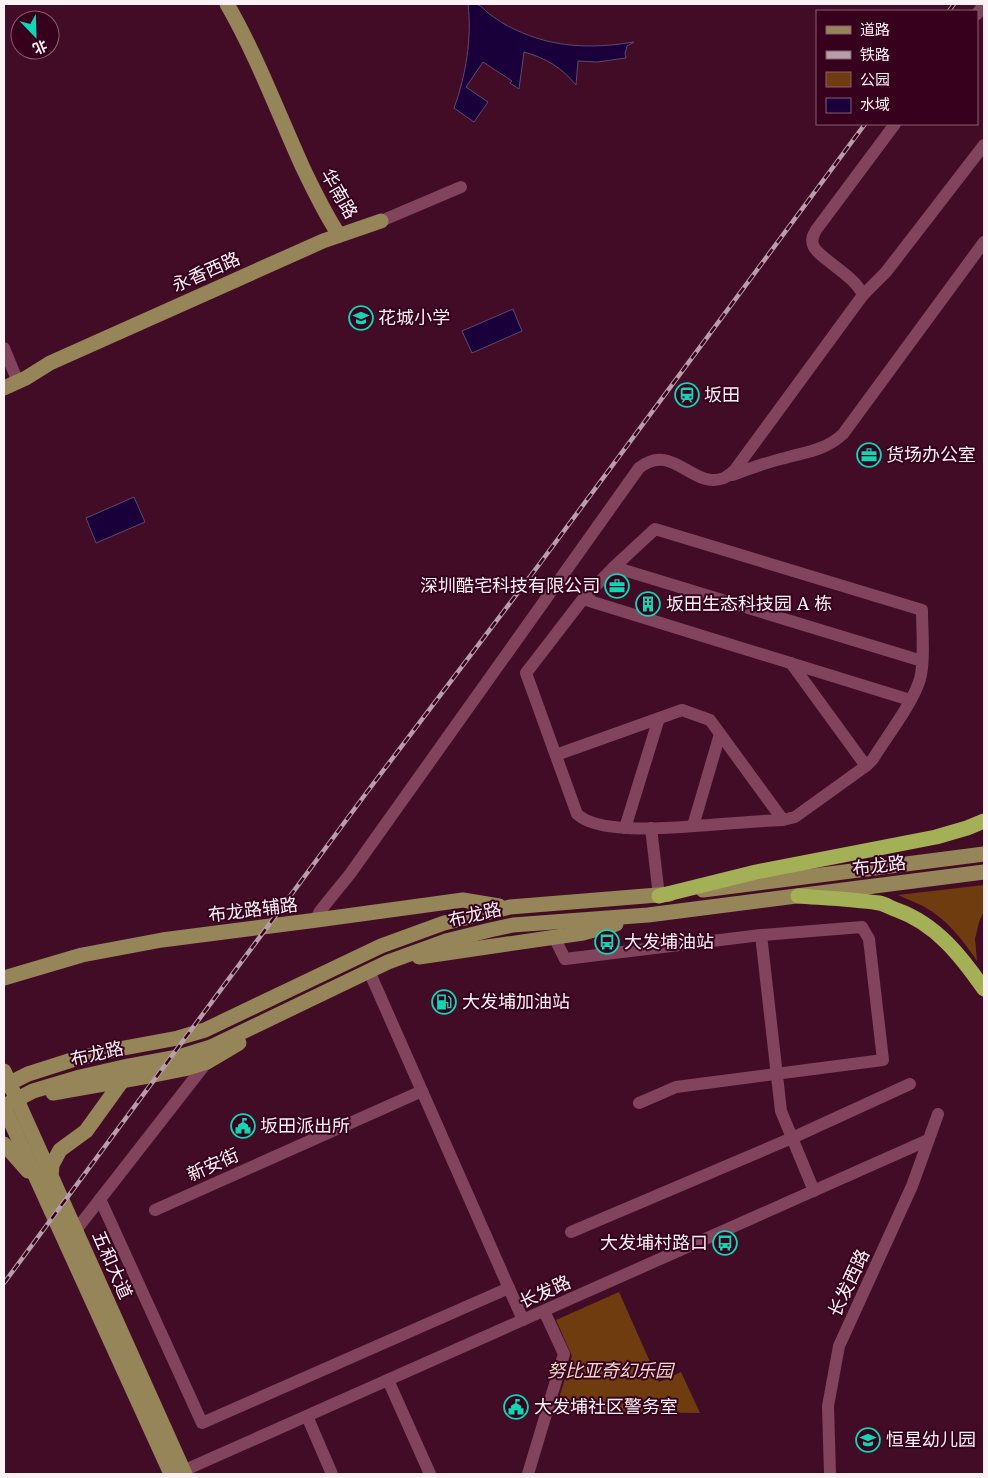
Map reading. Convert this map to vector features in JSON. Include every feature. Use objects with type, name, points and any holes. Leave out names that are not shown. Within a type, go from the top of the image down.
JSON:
[{"type":"highway","points":[[659,896],[756,872],[936,837],[984,821]]},
{"type":"highway","points":[[798,896],[880,904],[906,913],[925,924],[942,938],[958,954],[984,989]]},
{"type":"main road","name":"华南路","points":[[227,4],[248,42],[287,133],[328,219],[340,235]]},
{"type":"main road","name":"华南路","points":[[237,4],[256,38],[291,121],[336,216],[340,235]]},
{"type":"main road","name":"永香西路","points":[[4,388],[12,378],[50,363],[323,241],[380,221]]},
{"type":"main road","name":"布龙路","points":[[6,1080],[75,1059],[178,1038],[205,1030],[381,946],[444,923],[510,907],[659,896],[984,854]]},
{"type":"main road","name":"布龙路","points":[[8,1104],[33,1091],[80,1076],[197,1052],[225,1041],[388,962],[446,941],[512,925],[652,914],[984,872]]},
{"type":"main road","name":"布龙路辅路","points":[[4,978],[82,955],[136,944],[463,900],[510,907]]},
{"type":"main road","points":[[388,962],[583,933],[652,914]]},
{"type":"main road","points":[[4,971],[28,970]]},
{"type":"main road","points":[[8,1104],[163,1073],[207,1062],[249,1037],[280,1014]]},
{"type":"main road","name":"五和大道","points":[[6,1080],[8,1104],[45,1179],[179,1473]]},
{"type":"main road","points":[[4,1144],[45,1179],[60,1150],[86,1130],[122,1081]]},
{"type":"main road","name":"五和大道","points":[[45,1179],[76,1230],[179,1473]]},
{"type":"street","points":[[863,295],[860,288],[850,278],[816,251],[812,244],[812,237],[894,125]]},
{"type":"street","points":[[725,478],[742,462],[863,295],[886,272],[984,145]]},
{"type":"street","points":[[380,221],[461,187]]},
{"type":"street","points":[[317,920],[320,911],[350,874],[639,468],[654,459],[664,459],[700,477],[713,480],[725,478],[835,442],[843,434],[984,242]]},
{"type":"street","points":[[4,348],[12,378]]},
{"type":"street","points":[[655,529],[922,610],[920,680],[910,700],[873,759],[795,818],[651,828],[625,828],[593,823],[582,819],[577,814],[526,673],[583,599],[614,567],[655,529]]},
{"type":"street","points":[[614,567],[922,661]]},
{"type":"street","points":[[583,599],[910,700]]},
{"type":"street","points":[[791,663],[866,766]]},
{"type":"street","points":[[556,755],[682,710],[710,720],[783,820]]},
{"type":"street","points":[[625,828],[659,718]]},
{"type":"street","points":[[693,826],[720,734]]},
{"type":"street","points":[[651,828],[659,896]]},
{"type":"street","points":[[554,937],[565,959],[761,935],[862,928],[869,939],[883,1060],[676,1087],[639,1102]]},
{"type":"street","points":[[761,935],[781,1111],[814,1191]]},
{"type":"street","points":[[369,971],[523,1320]]},
{"type":"street","points":[[76,1230],[207,1062]]},
{"type":"street","points":[[571,1232],[792,1138],[910,1084]]},
{"type":"street","name":"新安街","points":[[154,1210],[422,1092]]},
{"type":"street","name":"长发西路","points":[[830,1474],[828,1406],[839,1346],[912,1186],[938,1114]]},
{"type":"street","name":"长发路","points":[[179,1473],[928,1140]]},
{"type":"street","points":[[100,1199],[202,1423],[509,1288]]},
{"type":"street","points":[[528,1474],[564,1354],[544,1311]]},
{"type":"street","points":[[388,1380],[429,1474]]},
{"type":"street","points":[[307,1416],[332,1474]]},
{"type":"green space","points":[[984,885],[984,911],[975,939],[977,961],[960,937],[947,923],[932,911],[898,895]]},
{"type":"green space","name":"努比亚奇幻乐园","points":[[619,1292],[659,1382],[681,1372],[700,1413],[555,1411],[572,1356],[556,1320]]},
{"type":"water","points":[[468,4],[481,6],[507,26],[543,40],[588,46],[634,42],[627,46],[626,58],[597,62],[578,61],[576,85],[553,64],[524,52],[519,89],[510,83],[512,81],[483,62],[466,87],[488,102],[474,122],[454,108],[462,83],[467,57]]},
{"type":"water","points":[[513,309],[522,331],[472,353],[462,331]]},
{"type":"water","points":[[134,497],[145,522],[96,543],[86,518]]},
{"type":"railway","points":[[950,10],[954,4]]},
{"type":"railway","points":[[4,1283],[864,125]]},
{"type":"place","name":"花城小学","points":[[361,318]]},
{"type":"place","name":"坂田","points":[[687,395]]},
{"type":"place","name":"货场办公室","points":[[869,455]]},
{"type":"place","name":"深圳酷宅科技有限公司","points":[[617,586]]},
{"type":"place","name":"坂田生态科技园 A 栋","points":[[648,604]]},
{"type":"place","name":"大发埔油站","points":[[607,942]]},
{"type":"place","name":"大发埔加油站","points":[[444,1002]]},
{"type":"place","name":"坂田派出所","points":[[243,1126]]},
{"type":"place","name":"大发埔村路口","points":[[725,1243]]},
{"type":"place","name":"大发埔社区警务室","points":[[516,1407]]},
{"type":"place","name":"恒星幼儿园","points":[[868,1440]]}]
